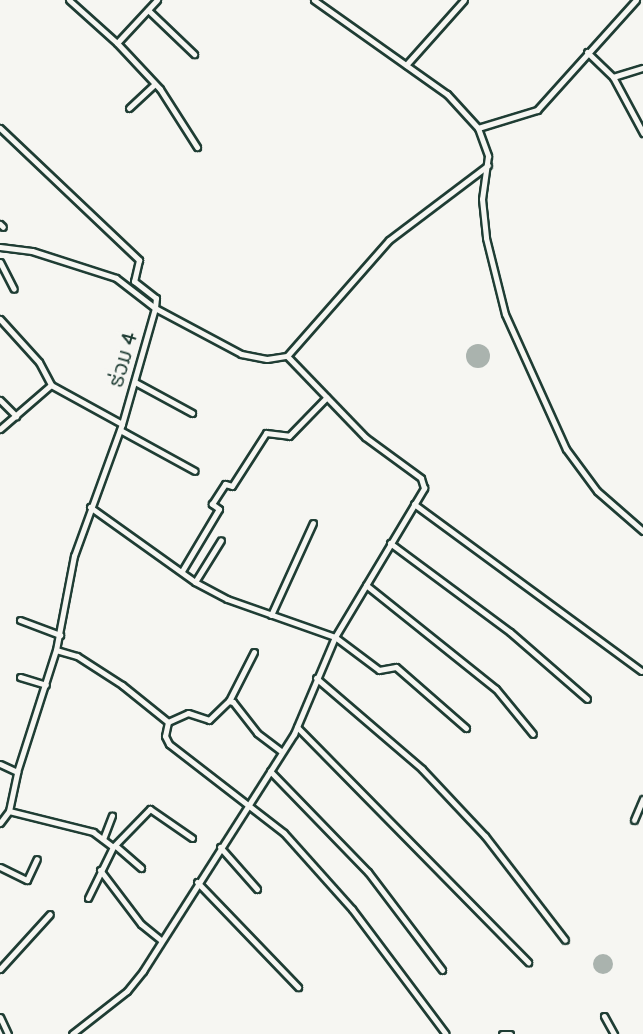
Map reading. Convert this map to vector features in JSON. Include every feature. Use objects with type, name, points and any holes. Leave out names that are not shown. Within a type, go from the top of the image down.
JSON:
[{"type":"street","points":[[69,0],[117,43],[155,84],[198,147]]},
{"type":"street","points":[[117,43],[157,0]]},
{"type":"street","points":[[314,0],[447,94],[478,128],[488,165],[482,199],[486,238],[505,314],[566,449],[597,491],[643,531]]},
{"type":"street","points":[[406,65],[464,0]]},
{"type":"street","points":[[478,128],[532,114],[636,0]]},
{"type":"street","points":[[148,10],[194,54]]},
{"type":"street","points":[[587,52],[613,77],[643,134]]},
{"type":"street","points":[[613,77],[643,68]]},
{"type":"street","points":[[129,108],[155,84]]},
{"type":"street","points":[[0,128],[139,260],[131,290]]},
{"type":"street","points":[[72,1034],[127,991],[270,771],[297,727],[335,637],[424,488],[421,478],[384,453],[287,356],[389,240],[488,165]]},
{"type":"street","points":[[0,247],[32,251],[102,273],[155,307],[156,298],[134,281]]},
{"type":"street","points":[[0,262],[14,289]]},
{"type":"street","name":"ຮ່ວມ 4","points":[[0,823],[9,810],[17,772],[56,650],[74,556],[121,427],[155,307],[241,354],[267,359],[287,356]]},
{"type":"street","points":[[0,319],[38,362],[51,385],[195,471]]},
{"type":"street","points":[[135,382],[192,414]]},
{"type":"street","points":[[0,429],[51,385]]},
{"type":"street","points":[[182,571],[219,509],[212,504],[225,484],[232,486],[267,433],[289,436],[327,397]]},
{"type":"street","points":[[0,400],[16,416]]},
{"type":"street","points":[[414,504],[642,671]]},
{"type":"street","points":[[90,507],[195,582],[271,615],[335,637],[379,670],[393,665],[416,681],[466,728]]},
{"type":"street","points":[[271,615],[313,523]]},
{"type":"street","points":[[195,582],[222,540]]},
{"type":"street","points":[[390,543],[510,632],[587,699]]},
{"type":"street","points":[[366,585],[496,689],[533,734]]},
{"type":"street","points":[[20,620],[60,635]]},
{"type":"street","points":[[56,650],[77,656],[122,685],[169,722]]},
{"type":"street","points":[[254,652],[229,701],[209,720],[188,713],[169,722],[165,736],[169,744],[218,785],[249,803],[270,825],[284,833],[352,909],[446,1034]]},
{"type":"street","points":[[20,677],[46,685]]},
{"type":"street","points":[[316,678],[422,769],[485,836],[565,940]]},
{"type":"street","points":[[229,701],[241,708],[257,733],[282,752]]},
{"type":"street","points":[[297,727],[528,962]]},
{"type":"street","points":[[0,764],[17,772]]},
{"type":"street","points":[[270,771],[368,872],[442,970]]},
{"type":"street","points":[[634,820],[643,799]]},
{"type":"street","points":[[88,898],[100,870],[115,847],[150,809],[192,838]]},
{"type":"street","points":[[9,810],[103,839],[141,868]]},
{"type":"street","points":[[103,839],[112,816]]},
{"type":"street","points":[[220,848],[257,889]]},
{"type":"street","points":[[0,867],[27,880],[37,859]]},
{"type":"street","points":[[100,870],[141,924],[160,940]]},
{"type":"street","points":[[197,881],[298,987]]},
{"type":"street","points":[[0,969],[50,914]]},
{"type":"street","points":[[604,1016],[614,1034]]},
{"type":"street","points":[[0,1017],[8,1034]]},
{"type":"street","points":[[502,1034],[509,1034]]},
{"type":"shaded area","points":[[478,344],[489,351],[490,356],[483,367],[478,368],[467,361],[466,356],[473,345]]},
{"type":"shaded area","points":[[603,954],[610,957],[613,964],[610,971],[603,974],[596,971],[593,964],[596,957]]}]
